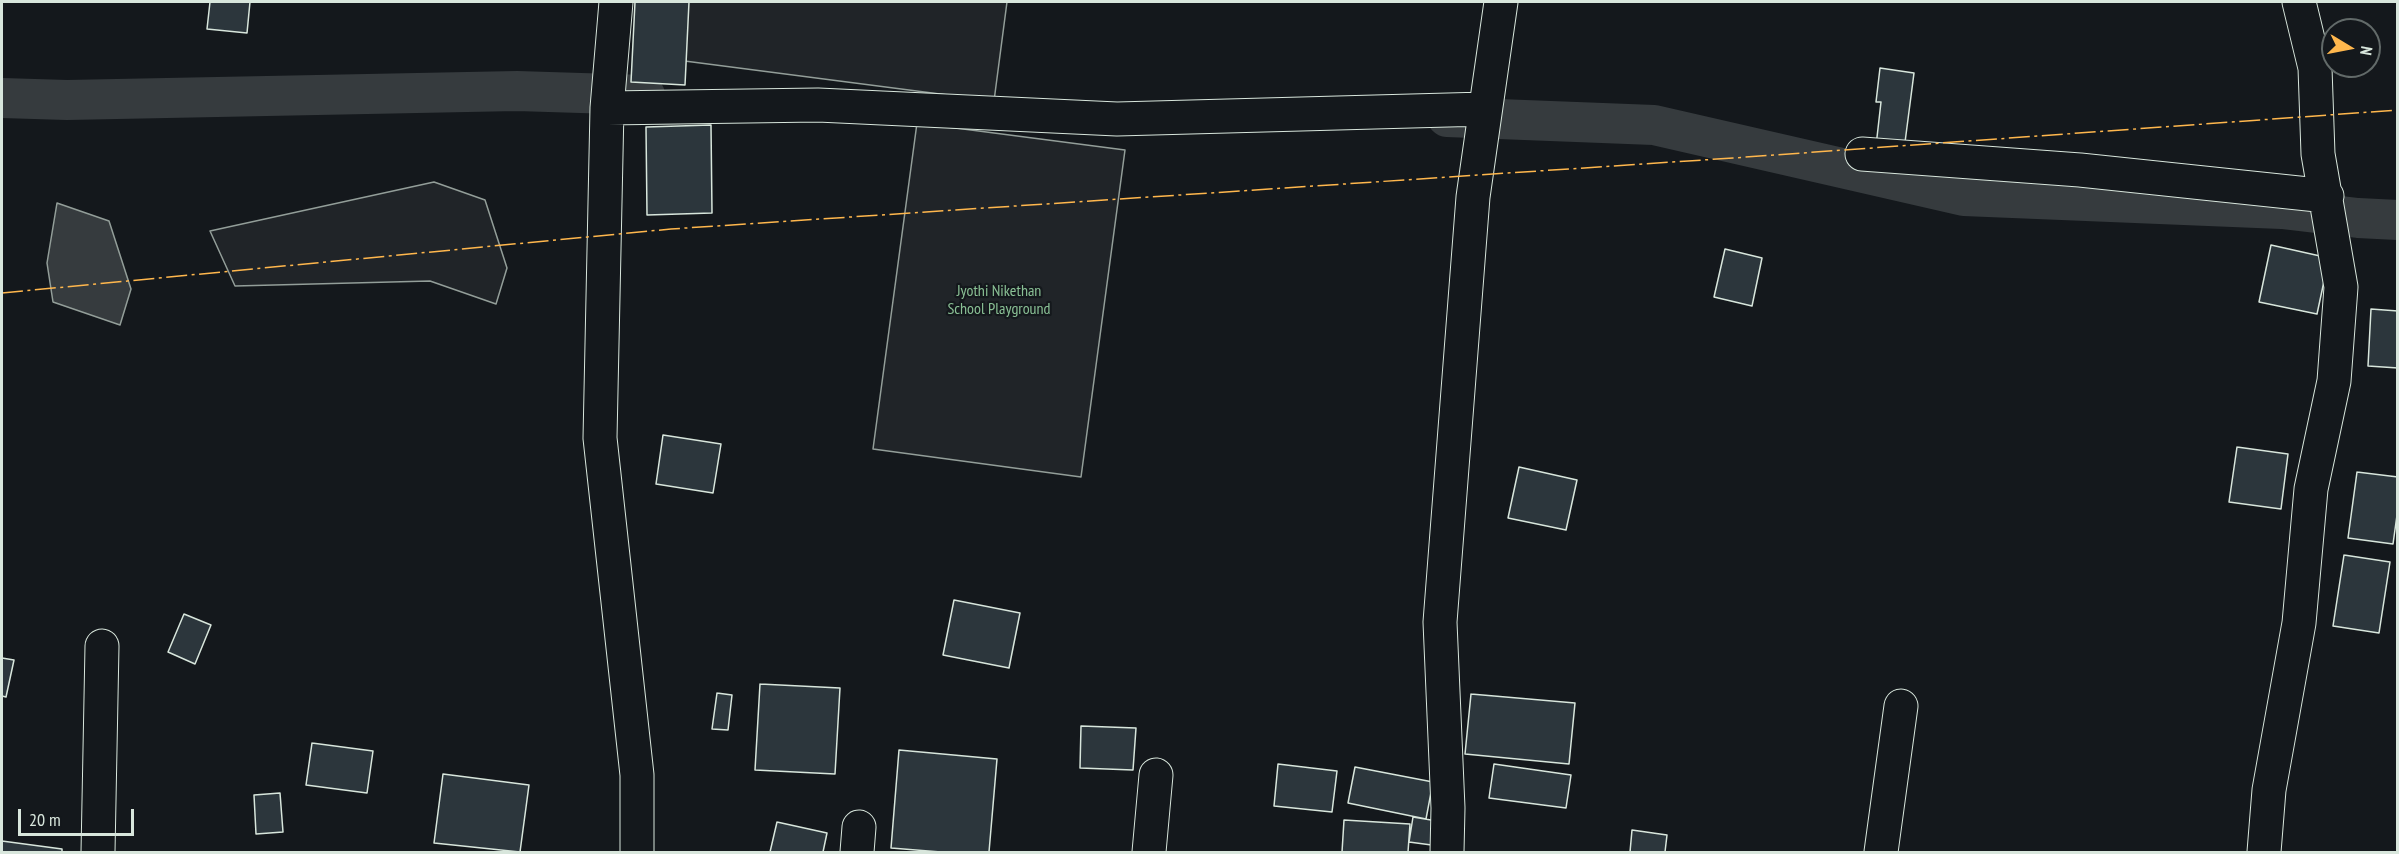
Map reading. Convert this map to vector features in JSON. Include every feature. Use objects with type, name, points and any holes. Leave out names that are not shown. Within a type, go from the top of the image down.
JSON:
[{"type":"street","points":[[616,2],[608,94],[600,438],[636,775],[637,852]]},
{"type":"street","points":[[1447,852],[1448,808],[1440,622],[1473,197],[1500,2]]},
{"type":"street","points":[[2264,852],[2269,790],[2299,623],[2311,489],[2334,381],[2341,287],[2318,154],[2315,68],[2299,2]]},
{"type":"street","points":[[608,94],[1117,119],[1483,119]]},
{"type":"street","points":[[1862,154],[2080,170],[2330,217]]},
{"type":"street","points":[[98,852],[102,646]]},
{"type":"street","points":[[1881,852],[1902,706]]},
{"type":"street","points":[[1149,852],[1156,775]]},
{"type":"green space","points":[[653,2],[1007,2],[994,101],[646,56]]},
{"type":"green space","name":"Jyothi Nikethan School Playground","points":[[917,123],[1125,150],[1081,477],[873,449]]},
{"type":"green space","points":[[434,182],[485,200],[507,268],[496,304],[430,281],[235,286],[210,231]]},
{"type":"shaded area","points":[[57,203],[109,221],[131,289],[120,325],[53,302],[47,263]]},
{"type":"building","points":[[210,2],[250,2],[247,33],[207,29]]},
{"type":"building","points":[[635,2],[689,2],[685,85],[631,82]]},
{"type":"building","points":[[1880,68],[1914,73],[1904,150],[1876,146],[1881,102],[1876,102]]},
{"type":"building","points":[[711,125],[712,213],[647,215],[646,127]]},
{"type":"building","points":[[2271,245],[2329,258],[2317,314],[2259,302]]},
{"type":"building","points":[[1725,249],[1762,258],[1752,306],[1714,297]]},
{"type":"building","points":[[2371,309],[2398,311],[2398,368],[2368,366]]},
{"type":"building","points":[[663,435],[721,444],[713,493],[656,484]]},
{"type":"building","points":[[2237,447],[2288,454],[2281,509],[2229,502]]},
{"type":"building","points":[[1519,467],[1577,480],[1566,530],[1508,518]]},
{"type":"building","points":[[2357,472],[2398,477],[2398,508],[2393,544],[2348,538]]},
{"type":"building","points":[[2344,555],[2390,562],[2379,633],[2333,626]]},
{"type":"building","points":[[954,600],[1020,613],[1009,668],[943,655]]},
{"type":"building","points":[[184,614],[211,625],[195,664],[168,652]]},
{"type":"building","points":[[2,658],[14,660],[6,697],[2,696]]},
{"type":"building","points":[[760,684],[840,688],[835,774],[755,770]]},
{"type":"building","points":[[717,693],[732,695],[728,730],[712,729]]},
{"type":"building","points":[[1471,694],[1575,703],[1569,764],[1465,754]]},
{"type":"building","points":[[1081,726],[1136,728],[1133,770],[1080,768]]},
{"type":"building","points":[[312,743],[373,751],[367,793],[306,785]]},
{"type":"building","points":[[899,750],[997,759],[989,852],[941,852],[891,848]]},
{"type":"building","points":[[1278,764],[1337,771],[1332,812],[1274,806]]},
{"type":"building","points":[[1494,764],[1571,775],[1566,808],[1489,798]]},
{"type":"building","points":[[1355,767],[1433,782],[1426,819],[1348,803]]},
{"type":"building","points":[[443,774],[529,785],[520,852],[434,843]]},
{"type":"building","points":[[280,793],[283,832],[256,834],[254,795]]},
{"type":"building","points":[[1413,817],[1443,822],[1439,846],[1409,842]]},
{"type":"building","points":[[1344,820],[1410,824],[1408,852],[1342,852]]},
{"type":"building","points":[[777,822],[827,833],[823,852],[770,852]]},
{"type":"building","points":[[1632,830],[1667,835],[1665,852],[1630,852]]},
{"type":"building","points":[[2,841],[62,849],[62,852],[2,852]]},
{"type":"waterway","points":[[2,98],[67,100],[517,91],[645,95]]},
{"type":"waterway","points":[[1447,117],[1654,125],[1964,196],[2282,209],[2398,220]]},
{"type":"power","points":[[2,293],[671,229],[1733,158],[2398,110]]}]
